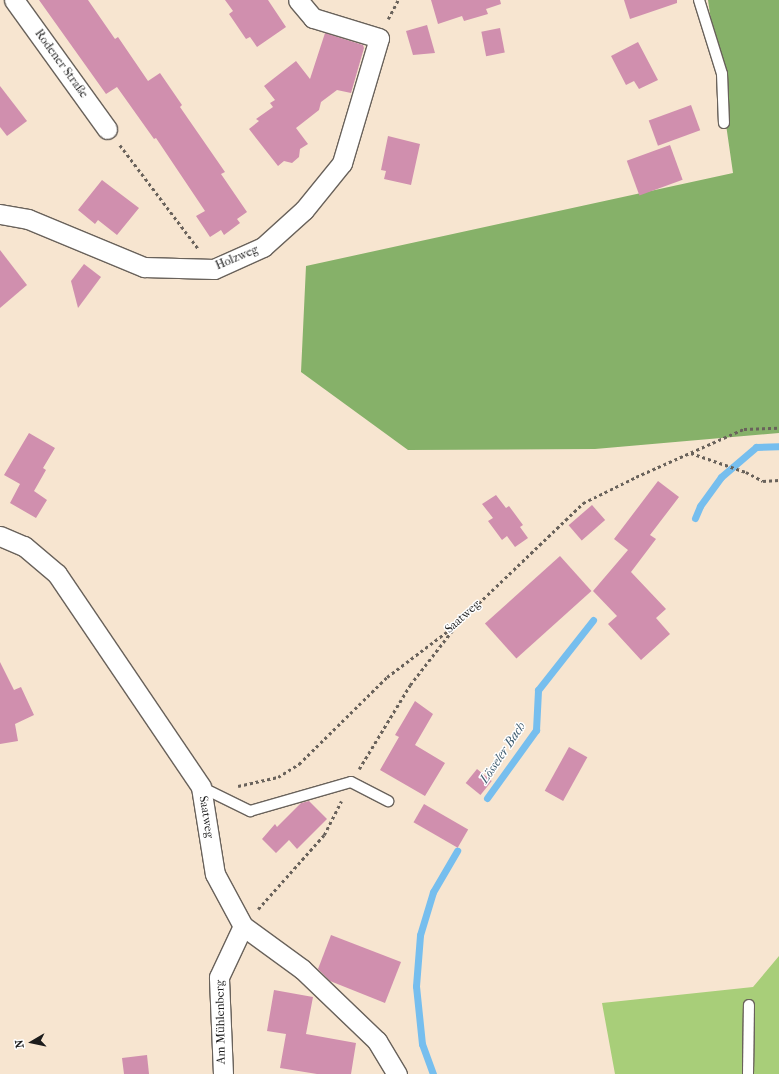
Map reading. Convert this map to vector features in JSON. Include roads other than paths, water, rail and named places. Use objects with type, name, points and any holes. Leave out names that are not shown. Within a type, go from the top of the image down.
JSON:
[{"type":"street","name":"Rodener Straße","points":[[14,0],[108,129]]},
{"type":"street","name":"Holzweg","points":[[0,214],[28,219],[144,267],[214,269],[263,247],[304,210],[342,163],[379,38],[313,18],[298,0]]},
{"type":"street","name":"Saatweg","points":[[0,536],[24,546],[57,574],[208,791],[215,874],[243,926],[302,969],[377,1041],[397,1074]]},
{"type":"street","name":"Am Mühlenberg","points":[[223,1074],[218,977],[243,926]]},
{"type":"lane","points":[[700,0],[722,74],[724,123]]},
{"type":"lane","points":[[208,791],[250,811],[351,782],[388,801]]},
{"type":"lane","points":[[748,1074],[750,1005]]},
{"type":"waterway","name":"Lösseler Bach","points":[[695,518],[700,506],[721,477],[756,447],[779,446]]},
{"type":"waterway","name":"Lösseler Bach","points":[[487,798],[536,730],[538,690],[593,620]]},
{"type":"waterway","name":"Lösseler Bach","points":[[433,1074],[422,1044],[416,986],[420,935],[433,892],[457,851]]}]
